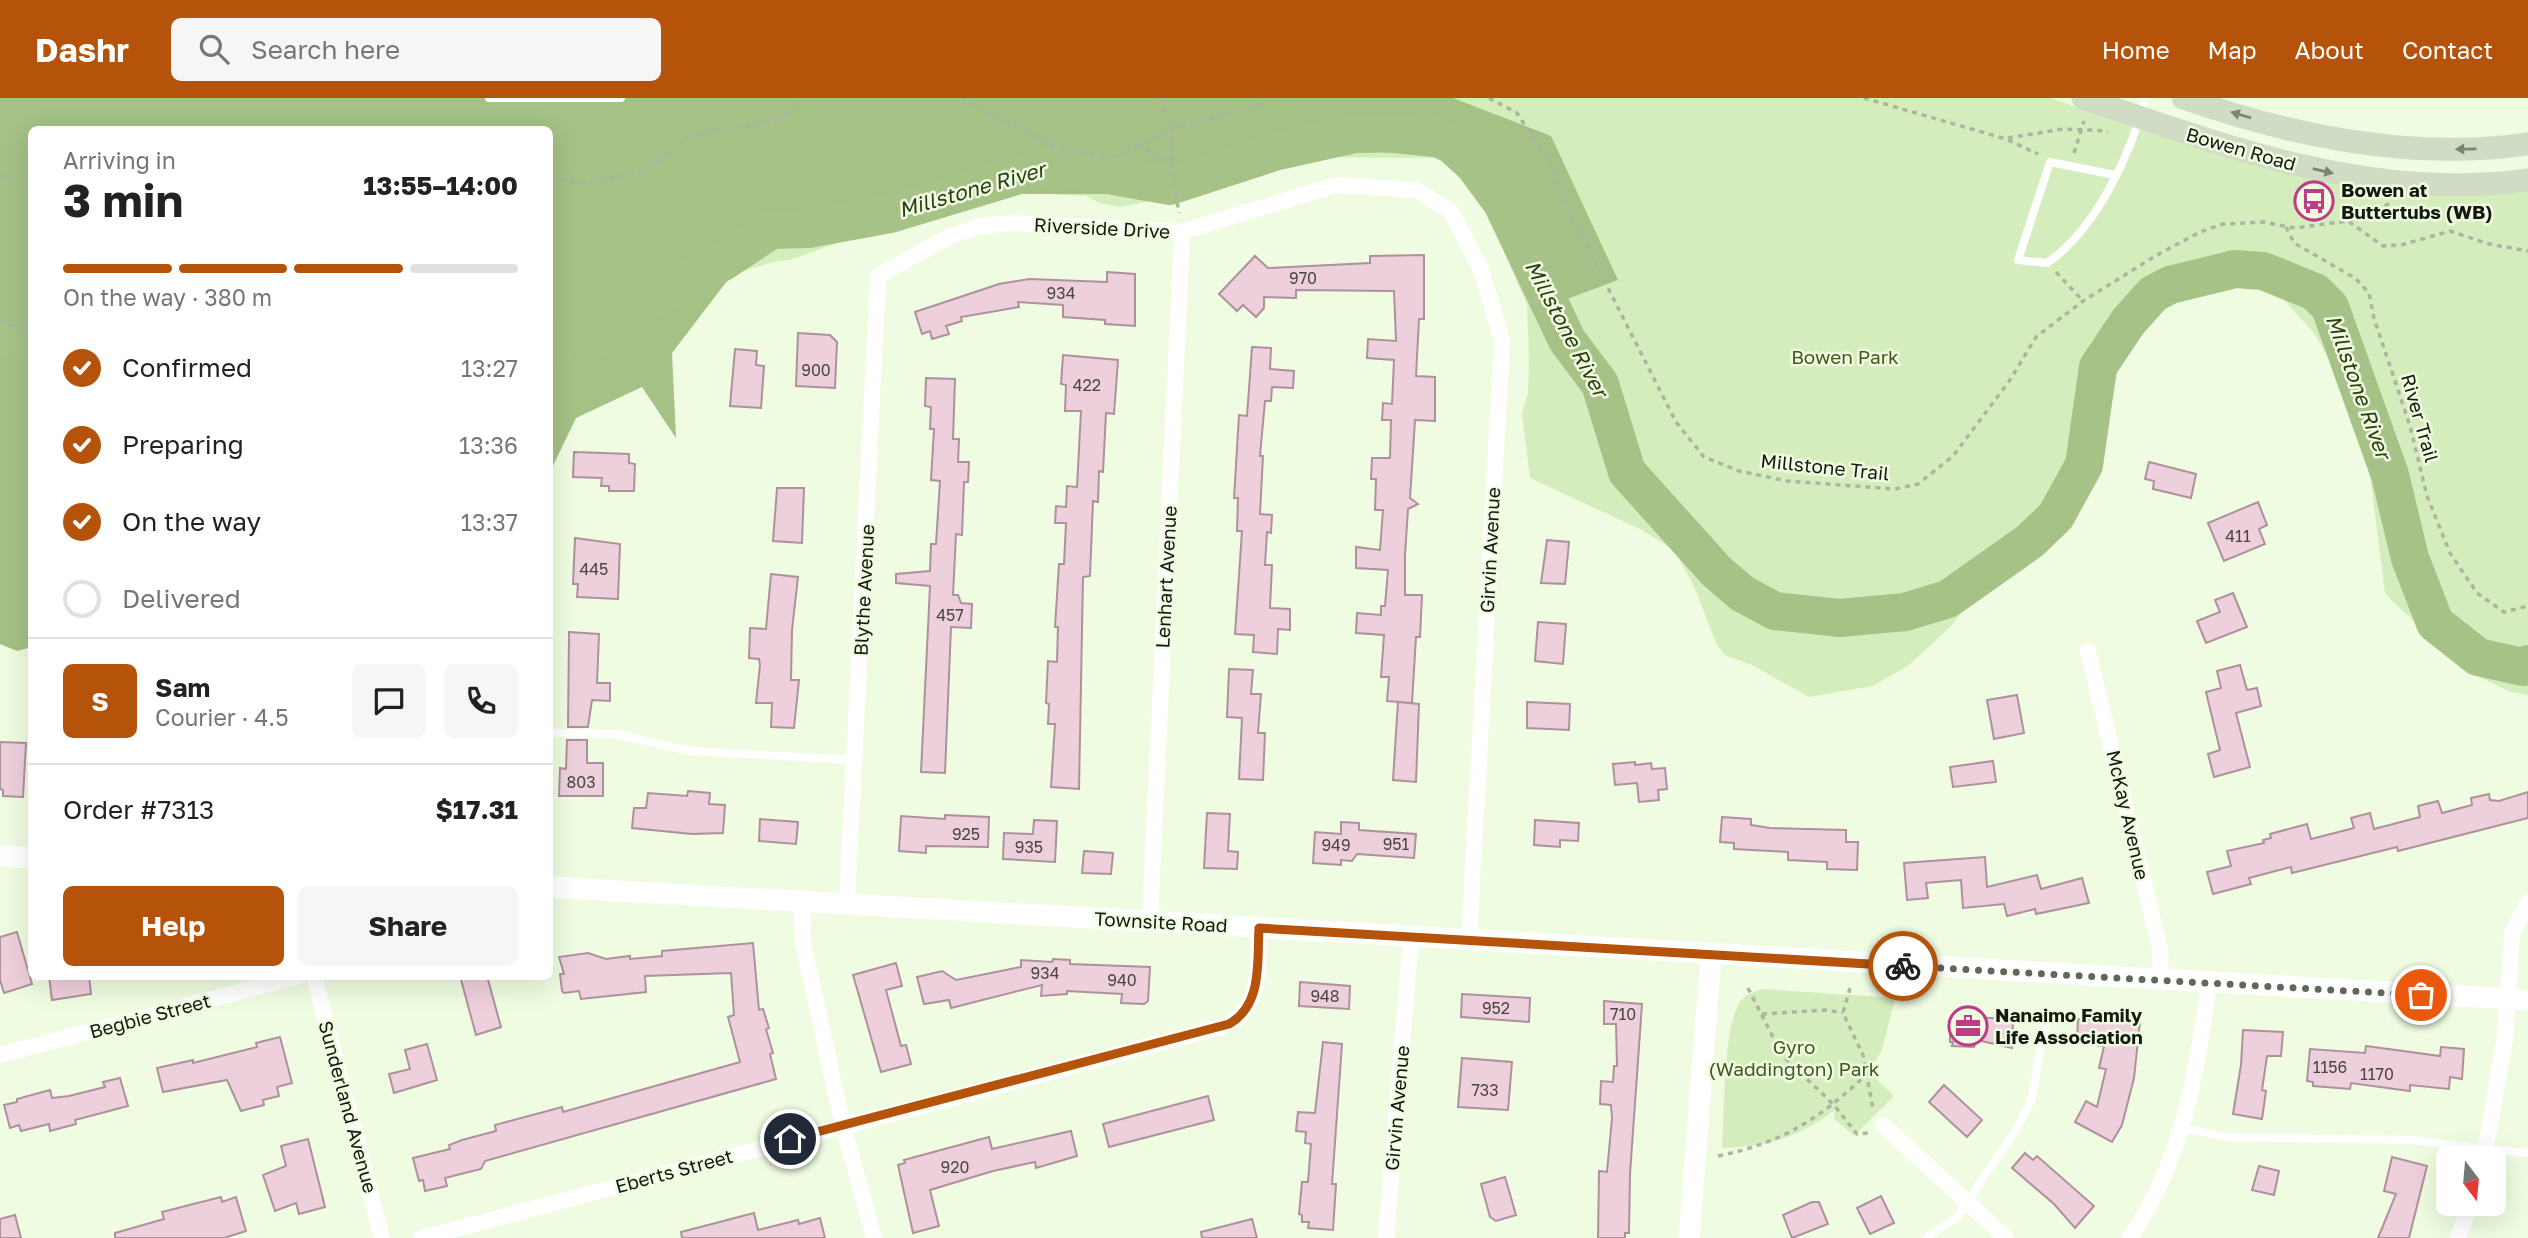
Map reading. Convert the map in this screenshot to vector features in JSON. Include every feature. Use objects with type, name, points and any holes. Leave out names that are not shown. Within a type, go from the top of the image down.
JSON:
[{"type":"main road","name":"Bowen Road","points":[[2183,98],[2300,133],[2403,148],[2472,150],[2528,144]]},
{"type":"main road","name":"Bowen Road","points":[[2083,109],[2143,108],[2298,165],[2353,178],[2427,186],[2528,180]]},
{"type":"street","name":"Riverside Drive","points":[[878,276],[948,237],[978,227],[1009,223],[1182,232],[1336,185],[1416,190]]},
{"type":"street","name":"Girvin Avenue","points":[[1416,190],[1451,211],[1481,270],[1502,340],[1469,940]]},
{"type":"street","name":"Lenhart Avenue","points":[[1150,922],[1182,232]]},
{"type":"street","name":"Blythe Avenue","points":[[847,904],[878,276]]},
{"type":"street","name":"McKay Avenue","points":[[2088,651],[2160,949],[2161,979]]},
{"type":"street","points":[[0,856],[28,858]]},
{"type":"street","name":"Townsite Road","points":[[553,887],[2518,999]]},
{"type":"street","points":[[802,901],[803,943],[843,1125],[874,1238]]},
{"type":"street","points":[[2486,1146],[2505,1038],[2518,999],[2512,933],[2528,902]]},
{"type":"street","name":"Eberts Street","points":[[422,1238],[1229,1024],[1245,1012],[1254,994],[1259,928]]},
{"type":"street","name":"Girvin Avenue","points":[[1386,1238],[1411,936]]},
{"type":"street","points":[[1689,1238],[1711,955]]},
{"type":"street","name":"Begbie Street","points":[[0,1055],[285,980]]},
{"type":"street","name":"Sunderland Avenue","points":[[315,980],[382,1238]]},
{"type":"street","points":[[2130,1238],[2147,1213],[2184,1128],[2209,983]]},
{"type":"street","points":[[1883,1125],[2006,1238]]},
{"type":"street","points":[[2458,1238],[2466,1216]]},
{"type":"lane","points":[[489,98],[621,98]]},
{"type":"lane","points":[[2115,175],[2050,162],[2018,260],[2047,263],[2067,249],[2085,227],[2115,175],[2131,145],[2143,108]]},
{"type":"lane","points":[[553,733],[615,734],[690,751],[856,760]]},
{"type":"lane","points":[[1926,1238],[1956,1217],[1967,1203],[2031,1101],[2045,1026]]},
{"type":"lane","points":[[2184,1128],[2225,1137],[2411,1140],[2445,1146]]},
{"type":"lane","points":[[2506,1153],[2528,1153]]},
{"type":"path","points":[[553,179],[590,183],[647,170],[687,136],[777,120],[807,98]]},
{"type":"path","points":[[961,98],[1056,147],[1113,159],[1137,144],[1172,128],[1286,98]]},
{"type":"path","points":[[1161,98],[1172,128],[1171,163],[1182,232]]},
{"type":"path","name":"Millstone Trail","points":[[1489,98],[1517,113],[1551,165],[1570,213],[1676,422],[1704,457],[1739,471],[1787,481],[1895,489],[1918,485],[1953,456],[2010,380],[2036,337],[2083,300],[2200,232],[2223,224],[2263,222],[2312,227],[2370,215],[2393,201]]},
{"type":"path","points":[[1864,98],[2006,139],[2034,149],[2050,162]]},
{"type":"path","points":[[2072,166],[2083,109]]},
{"type":"path","points":[[2083,109],[2111,131],[2113,139]]},
{"type":"path","points":[[2006,139],[2030,132],[2111,131]]},
{"type":"path","points":[[1137,144],[1171,163]]},
{"type":"path","points":[[0,175],[28,186]]},
{"type":"path","points":[[2348,221],[2383,246],[2401,245],[2450,231],[2489,244],[2528,251]]},
{"type":"path","name":"River Trail","points":[[2285,226],[2294,243],[2355,278],[2369,293],[2374,317],[2410,426],[2427,496],[2450,552],[2477,593],[2504,612],[2528,607]]},
{"type":"path","points":[[2047,263],[2083,300]]},
{"type":"path","points":[[0,320],[28,332]]},
{"type":"path","points":[[1748,988],[1782,1055],[1834,1105],[1857,1134],[1866,1135],[1883,1125],[1875,1117],[1855,1033],[1843,1013],[1850,988]]},
{"type":"path","points":[[1762,1014],[1826,1010],[1843,1013]]},
{"type":"path","points":[[1718,1156],[1752,1149],[1793,1131],[1834,1105],[1866,1075]]},
{"type":"green space","name":"Bowen Park","points":[[0,98],[2050,98],[2088,111],[2313,166],[2528,183],[2528,695],[2511,692],[2473,674],[2385,593],[2368,460],[2358,424],[2332,365],[2314,333],[2284,300],[2242,280],[2216,278],[2168,284],[2149,298],[2121,351],[2109,421],[2097,448],[2042,526],[1993,572],[1950,627],[1909,665],[1873,686],[1809,697],[1752,665],[1725,655],[1717,645],[1693,584],[1674,550],[1642,530],[1530,478],[1522,413],[1528,393],[1527,304],[1480,197],[1465,171],[1435,158],[1297,157],[1246,169],[1197,193],[1119,207],[1099,203],[1086,196],[1027,193],[965,202],[940,207],[883,232],[857,236],[793,259],[773,262],[697,285],[553,133],[553,126],[28,126]]},
{"type":"green space","points":[[0,98],[1453,98],[1551,136],[1618,280],[1567,299],[1508,247],[1454,159],[1281,142],[1119,194],[912,194],[740,264],[672,353],[676,438],[642,387],[576,418],[553,466],[553,126],[28,126],[28,648],[17,651],[0,644]]},
{"type":"green space","name":"Gyro (Waddington) Park","points":[[1763,989],[1895,998],[1882,1050],[1869,1072],[1894,1096],[1854,1136],[1833,1118],[1836,1109],[1809,1127],[1783,1139],[1722,1148],[1725,1072],[1734,1015],[1742,999]]},
{"type":"building","points":[[1424,255],[1424,319],[1419,319],[1416,376],[1435,377],[1435,421],[1415,420],[1410,498],[1418,504],[1408,509],[1405,595],[1422,595],[1420,637],[1416,637],[1412,703],[1387,701],[1389,677],[1381,677],[1384,635],[1356,633],[1357,613],[1381,615],[1381,606],[1385,606],[1388,570],[1356,568],[1356,547],[1380,550],[1383,510],[1375,510],[1376,479],[1371,479],[1372,458],[1390,458],[1391,420],[1382,420],[1383,403],[1392,404],[1394,360],[1367,358],[1368,339],[1396,341],[1394,291],[1296,290],[1296,298],[1264,297],[1264,308],[1256,317],[1243,305],[1237,311],[1219,294],[1255,256],[1268,268],[1370,263],[1370,256]]},
{"type":"building","points":[[1107,272],[1135,274],[1135,326],[1105,324],[1105,320],[1063,317],[1063,305],[1018,302],[1019,307],[961,317],[962,321],[946,326],[949,334],[932,339],[930,331],[922,334],[915,312],[999,284],[1029,279],[1107,282]]},
{"type":"building","points":[[798,333],[830,335],[837,342],[835,388],[796,386]]},
{"type":"building","points":[[1252,347],[1271,348],[1270,369],[1294,371],[1293,388],[1272,387],[1271,401],[1265,401],[1260,456],[1263,456],[1260,514],[1272,515],[1271,533],[1267,532],[1265,565],[1272,565],[1270,608],[1290,609],[1290,630],[1278,629],[1277,654],[1253,652],[1254,635],[1235,634],[1242,531],[1237,531],[1238,498],[1234,498],[1239,415],[1247,416]]},
{"type":"building","points":[[735,349],[757,351],[756,365],[764,366],[761,408],[730,406]]},
{"type":"building","points":[[1063,355],[1118,360],[1114,414],[1106,413],[1103,472],[1099,471],[1098,502],[1093,501],[1090,576],[1083,577],[1079,789],[1051,787],[1055,724],[1048,724],[1049,704],[1046,703],[1048,661],[1057,662],[1058,627],[1055,627],[1059,564],[1064,564],[1066,523],[1055,523],[1056,506],[1066,507],[1067,486],[1077,487],[1081,411],[1065,411],[1066,385],[1061,384]]},
{"type":"building","points":[[926,378],[955,379],[953,439],[959,439],[958,462],[969,462],[968,482],[964,482],[962,535],[956,534],[953,595],[958,595],[961,603],[972,604],[971,628],[951,627],[945,773],[921,772],[930,586],[896,583],[896,574],[930,571],[931,544],[936,544],[940,481],[931,480],[934,429],[930,429],[931,407],[925,406]]},
{"type":"building","points":[[574,452],[629,454],[629,463],[635,464],[634,491],[609,491],[609,486],[601,486],[602,478],[573,477]]},
{"type":"building","points":[[2149,462],[2196,474],[2191,498],[2153,489],[2154,481],[2145,479]]},
{"type":"building","points":[[777,488],[804,488],[802,543],[773,541]]},
{"type":"building","points":[[2258,502],[2267,525],[2259,529],[2265,544],[2224,561],[2208,523]]},
{"type":"building","points":[[575,538],[620,544],[618,599],[577,597],[578,584],[573,584]]},
{"type":"building","points":[[1547,540],[1569,542],[1565,584],[1541,583]]},
{"type":"building","points":[[771,574],[798,577],[792,630],[791,680],[799,680],[794,728],[771,727],[772,703],[756,703],[759,659],[749,658],[750,628],[766,629]]},
{"type":"building","points":[[2233,593],[2247,627],[2206,643],[2197,621],[2220,612],[2215,600]]},
{"type":"building","points":[[1538,622],[1566,624],[1563,664],[1535,661]]},
{"type":"building","points":[[569,632],[599,634],[597,683],[610,683],[610,701],[592,700],[588,727],[568,727]]},
{"type":"building","points":[[2240,665],[2247,690],[2257,688],[2261,706],[2236,713],[2250,767],[2214,777],[2208,754],[2220,750],[2206,692],[2221,688],[2217,671]]},
{"type":"building","points":[[1229,669],[1253,670],[1251,694],[1261,694],[1258,733],[1265,733],[1263,780],[1239,779],[1242,718],[1227,717]]},
{"type":"building","points":[[2017,695],[2024,733],[1994,739],[1987,700]]},
{"type":"building","points":[[1398,702],[1419,704],[1416,782],[1393,780]]},
{"type":"building","points":[[1527,702],[1570,704],[1569,730],[1527,728]]},
{"type":"building","points":[[567,740],[587,740],[587,763],[603,763],[603,796],[559,796],[560,768],[566,769]]},
{"type":"building","points":[[0,742],[26,743],[23,797],[3,796],[3,790],[0,789]]},
{"type":"building","points":[[1993,761],[1996,782],[1953,787],[1950,767]]},
{"type":"building","points":[[1635,762],[1635,765],[1651,763],[1652,769],[1665,768],[1667,789],[1658,790],[1659,800],[1639,802],[1637,783],[1615,785],[1613,764]]},
{"type":"building","points":[[688,791],[710,793],[709,804],[725,805],[723,833],[692,834],[632,828],[634,808],[646,808],[648,793],[687,796]]},
{"type":"building","points":[[2528,792],[2528,818],[2398,851],[2397,847],[2292,873],[2291,867],[2249,878],[2251,884],[2213,894],[2207,872],[2231,866],[2227,851],[2264,843],[2263,840],[2271,838],[2270,834],[2307,824],[2311,839],[2354,828],[2351,818],[2370,813],[2374,829],[2420,817],[2418,806],[2438,801],[2442,813],[2472,805],[2471,798],[2489,794],[2490,800],[2499,801]]},
{"type":"building","points":[[1207,813],[1230,814],[1228,851],[1238,852],[1237,869],[1204,868]]},
{"type":"building","points":[[945,815],[989,817],[988,847],[926,846],[926,853],[899,851],[901,816],[945,819]]},
{"type":"building","points":[[1722,817],[1751,819],[1751,825],[1770,828],[1846,830],[1846,842],[1858,842],[1857,870],[1827,869],[1827,862],[1788,860],[1788,852],[1734,849],[1734,843],[1720,842]]},
{"type":"building","points":[[760,819],[798,822],[796,844],[759,841]]},
{"type":"building","points":[[1034,820],[1057,821],[1055,862],[1003,859],[1004,833],[1033,834]]},
{"type":"building","points":[[1535,820],[1579,823],[1578,841],[1560,840],[1560,847],[1534,845]]},
{"type":"building","points":[[1341,822],[1359,823],[1359,830],[1416,834],[1414,858],[1357,854],[1352,861],[1341,860],[1341,865],[1313,863],[1315,832],[1341,834]]},
{"type":"building","points":[[1084,851],[1113,853],[1111,874],[1082,873]]},
{"type":"building","points":[[1985,857],[1987,887],[2037,875],[2041,889],[2082,878],[2089,903],[2036,914],[2035,909],[2007,916],[2004,904],[1963,908],[1961,880],[1926,883],[1928,898],[1907,900],[1904,863]]},
{"type":"building","points":[[17,932],[28,970],[28,980],[32,984],[4,993],[0,980],[0,937]]},
{"type":"building","points":[[753,943],[759,1010],[763,1009],[769,1028],[766,1029],[773,1053],[770,1054],[776,1079],[485,1161],[481,1169],[445,1178],[447,1186],[425,1191],[423,1180],[419,1181],[413,1158],[450,1149],[449,1145],[496,1131],[495,1125],[562,1107],[563,1112],[740,1062],[728,1017],[734,1015],[731,973],[645,976],[646,992],[581,999],[579,991],[562,991],[560,974],[564,974],[559,957],[588,953],[606,959],[630,956],[630,959],[662,956],[662,951]]},
{"type":"building","points":[[1053,959],[1070,960],[1070,964],[1150,967],[1148,1001],[1144,1004],[1121,1003],[1122,994],[1067,991],[1067,994],[1041,996],[1042,985],[951,1008],[949,1000],[924,1004],[917,977],[942,971],[956,980],[1021,967],[1021,960],[1052,962]]},
{"type":"building","points":[[896,963],[902,986],[886,990],[901,1046],[906,1045],[911,1064],[881,1072],[853,975]]},
{"type":"building","points":[[50,980],[89,980],[91,994],[52,1000]]},
{"type":"building","points":[[461,980],[488,980],[501,1027],[476,1035]]},
{"type":"building","points":[[1300,982],[1350,986],[1349,1009],[1299,1006]]},
{"type":"building","points":[[1462,994],[1530,998],[1529,1022],[1461,1017]]},
{"type":"building","points":[[1604,1001],[1642,1004],[1630,1174],[1629,1233],[1625,1233],[1625,1238],[1598,1238],[1599,1171],[1607,1172],[1612,1118],[1611,1105],[1600,1104],[1601,1081],[1613,1082],[1614,1066],[1617,1066],[1616,1024],[1604,1024]]},
{"type":"building","points":[[1970,1017],[2013,1019],[2012,1048],[1977,1040],[1974,1047],[1952,1046],[1950,1019],[1969,1020]]},
{"type":"building","points":[[2078,1019],[2140,1022],[2134,1078],[2122,1125],[2112,1142],[2075,1122],[2086,1101],[2097,1107],[2106,1069],[2099,1068],[2104,1046],[2095,1045],[2095,1039],[2077,1039]]},
{"type":"building","points":[[2243,1030],[2283,1032],[2281,1056],[2267,1056],[2262,1090],[2266,1091],[2262,1119],[2233,1114],[2241,1065]]},
{"type":"building","points":[[280,1037],[292,1083],[277,1087],[279,1096],[263,1100],[264,1105],[241,1111],[227,1080],[163,1092],[157,1068],[193,1060],[193,1063],[257,1047],[256,1043]]},
{"type":"building","points":[[1323,1042],[1342,1044],[1332,1184],[1336,1184],[1333,1230],[1308,1228],[1309,1222],[1302,1222],[1302,1215],[1299,1214],[1302,1182],[1308,1182],[1311,1144],[1305,1143],[1306,1132],[1296,1131],[1298,1112],[1315,1113]]},
{"type":"building","points":[[427,1044],[437,1080],[394,1093],[389,1074],[410,1069],[405,1050]]},
{"type":"building","points":[[2366,1046],[2440,1056],[2441,1047],[2464,1049],[2462,1079],[2450,1077],[2449,1089],[2410,1085],[2410,1091],[2351,1083],[2350,1089],[2313,1086],[2313,1082],[2307,1081],[2310,1049],[2365,1053]]},
{"type":"building","points":[[1462,1058],[1512,1062],[1508,1110],[1458,1107]]},
{"type":"building","points":[[120,1078],[128,1106],[75,1120],[76,1124],[50,1131],[49,1124],[21,1131],[19,1125],[10,1128],[4,1105],[17,1102],[17,1099],[50,1090],[52,1098],[69,1096],[105,1087],[103,1082]]},
{"type":"building","points":[[1944,1085],[1982,1120],[1967,1137],[1929,1102]]},
{"type":"building","points":[[1208,1096],[1214,1120],[1109,1147],[1103,1124]]},
{"type":"building","points":[[1071,1131],[1077,1156],[1036,1168],[1035,1162],[993,1171],[930,1190],[939,1226],[913,1233],[898,1165],[905,1163],[904,1160],[989,1137],[992,1149]]},
{"type":"building","points":[[308,1139],[325,1207],[299,1214],[296,1203],[275,1211],[263,1175],[286,1166],[281,1146]]},
{"type":"building","points":[[2025,1153],[2033,1160],[2037,1156],[2094,1206],[2075,1228],[2054,1204],[2012,1168]]},
{"type":"building","points":[[2392,1157],[2427,1166],[2409,1238],[2378,1238],[2396,1194],[2384,1191]]},
{"type":"building","points":[[2259,1166],[2279,1171],[2274,1195],[2252,1190]]},
{"type":"building","points":[[1505,1177],[1516,1215],[1496,1221],[1490,1217],[1481,1184]]},
{"type":"building","points":[[1881,1196],[1894,1223],[1870,1234],[1857,1208]]},
{"type":"building","points":[[221,1197],[222,1202],[236,1197],[246,1231],[224,1238],[115,1238],[115,1233],[164,1219],[162,1212]]},
{"type":"building","points":[[1812,1202],[1819,1202],[1828,1224],[1792,1238],[1783,1215]]},
{"type":"building","points":[[754,1213],[758,1230],[798,1220],[799,1224],[820,1218],[825,1238],[682,1238],[681,1232]]},
{"type":"building","points":[[15,1215],[21,1238],[0,1238],[0,1219]]},
{"type":"building","points":[[1252,1219],[1257,1238],[1202,1238],[1201,1232]]},
{"type":"waterway","name":"Millstone River","points":[[553,342],[603,339],[644,303],[723,262],[771,230],[808,229],[890,214],[1052,165],[1170,186],[1274,152],[1355,134],[1428,133],[1452,145],[1474,165],[1502,203],[1567,340],[1600,384],[1627,472],[1717,572],[1743,594],[1775,611],[1840,618],[1905,612],[1948,599],[2030,541],[2056,516],[2084,465],[2098,367],[2128,322],[2153,294],[2170,285],[2235,269],[2263,271],[2315,292],[2330,307],[2390,475],[2410,558],[2435,623],[2478,657],[2523,667],[2528,664]]},
{"type":"waterway","name":"Millstone River","points":[[0,336],[28,344]]},
{"type":"way so far","points":[[1903,966],[2421,995]]},
{"type":"place","name":"Bowen at Buttertubs (WB)","points":[[2314,201]]},
{"type":"place","name":"Nanaimo Family Life Association","points":[[1968,1026]]},
{"type":"route","points":[[790,1139],[1229,1024],[1245,1012],[1254,994],[1259,928],[1903,966]]}]
